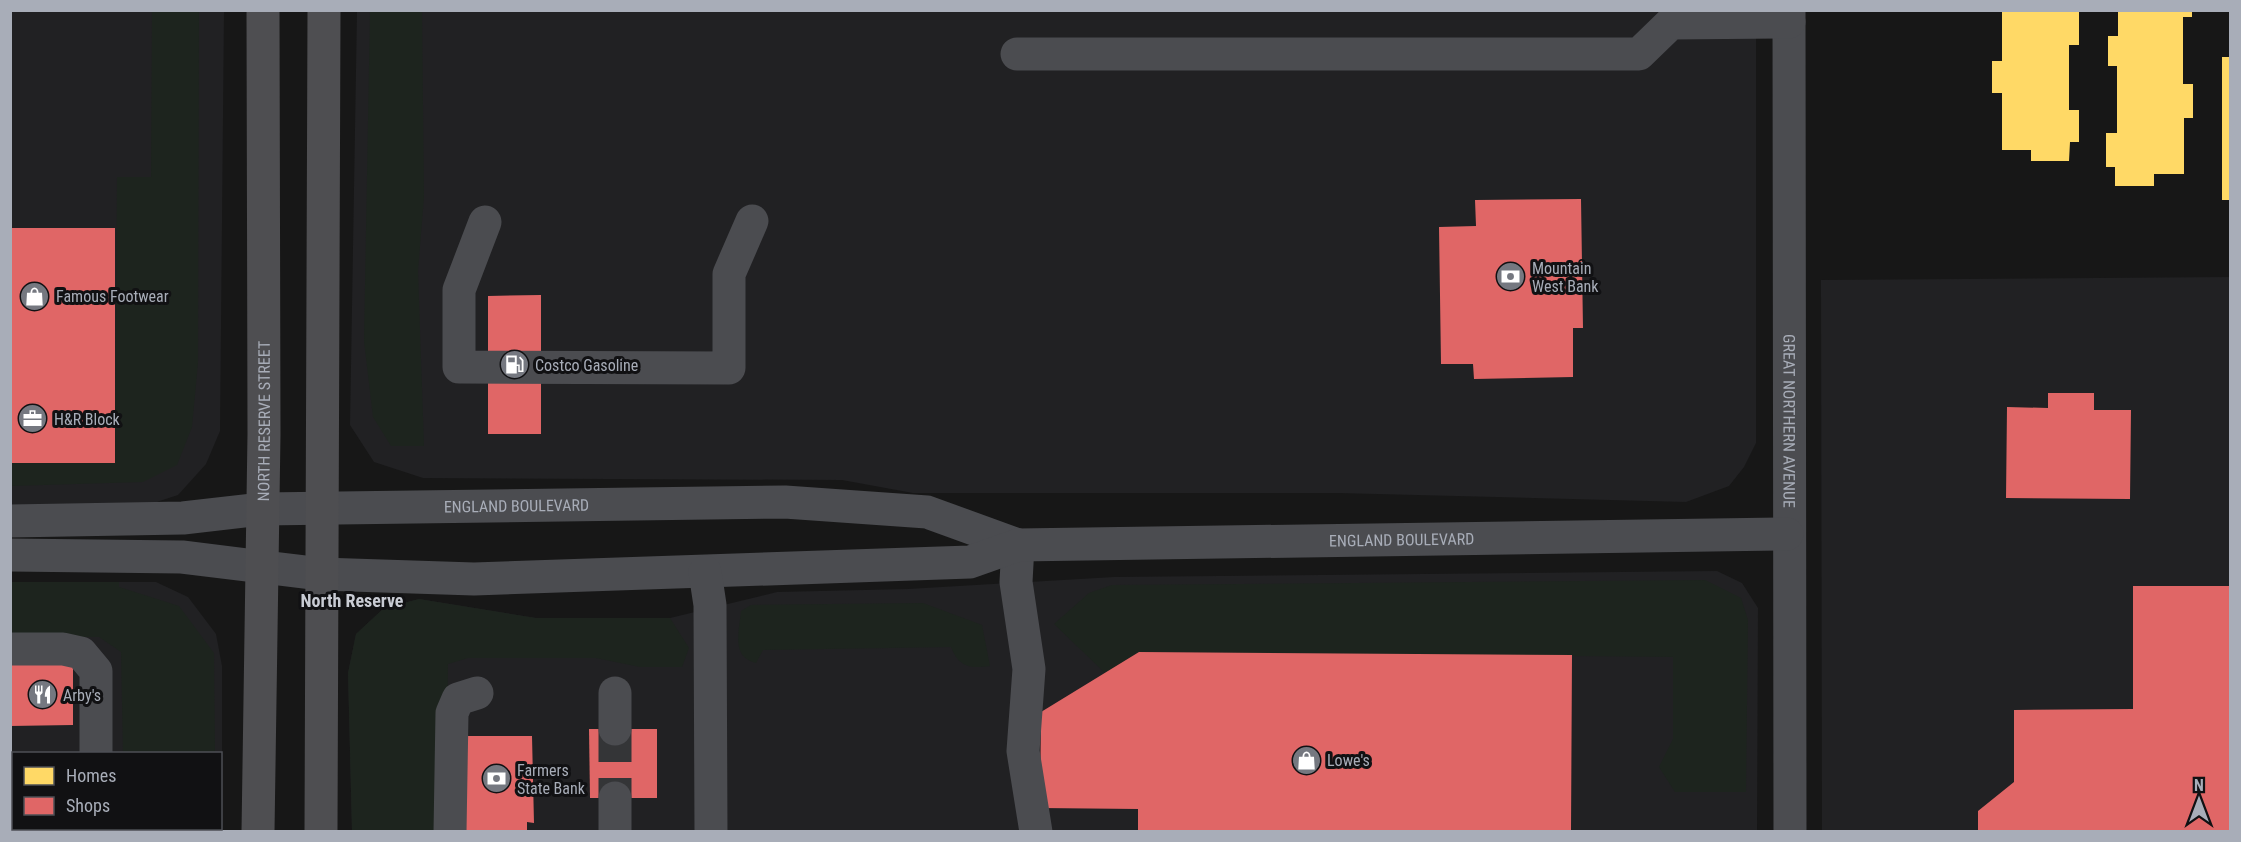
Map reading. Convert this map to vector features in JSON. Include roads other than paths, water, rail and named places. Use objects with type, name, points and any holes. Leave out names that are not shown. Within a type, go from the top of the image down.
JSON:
[{"type":"highway","name":"NORTH RESERVE STREET","points":[[258,831],[262,567],[263,10]]},
{"type":"highway","points":[[321,831],[321,508],[330,17]]},
{"type":"street","points":[[1017,54],[1639,54],[1671,23],[1789,16]]},
{"type":"street","name":"GREAT NORTHERN AVENUE","points":[[1789,16],[1787,534],[1790,831]]},
{"type":"street","points":[[485,222],[459,290],[459,367],[729,368],[729,274],[752,221]]},
{"type":"street","name":"ENGLAND BOULEVARD","points":[[10,521],[183,518],[262,509],[784,502],[927,512],[1018,545]]},
{"type":"street","name":"ENGLAND BOULEVARD","points":[[10,555],[182,557],[321,574],[474,579],[970,562],[1018,545],[1787,534]]},
{"type":"street","points":[[1018,545],[1016,582],[1029,669],[1023,751],[1036,831]]},
{"type":"street","points":[[705,572],[710,598],[711,831]]},
{"type":"street","points":[[10,649],[63,649],[81,653],[96,671],[96,752]]},
{"type":"street","points":[[450,831],[452,713],[458,699],[477,693]]},
{"type":"street","points":[[615,693],[615,729]]},
{"type":"street","points":[[615,798],[615,831]]},
{"type":"tunnel","points":[[615,729],[615,798]]},
{"type":"place","name":"Mountain West Bank","points":[[1511,277]]},
{"type":"place","name":"Famous Footwear","points":[[35,296]]},
{"type":"place","name":"Costco Gasoline","points":[[514,365]]},
{"type":"place","name":"H&R Block","points":[[33,419]]},
{"type":"place","name":"Arby's","points":[[42,695]]},
{"type":"place","name":"Lowe's","points":[[1306,760]]},
{"type":"place","name":"Farmers State Bank","points":[[496,779]]},
{"type":"district","name":"North Reserve","points":[[352,600]]}]
